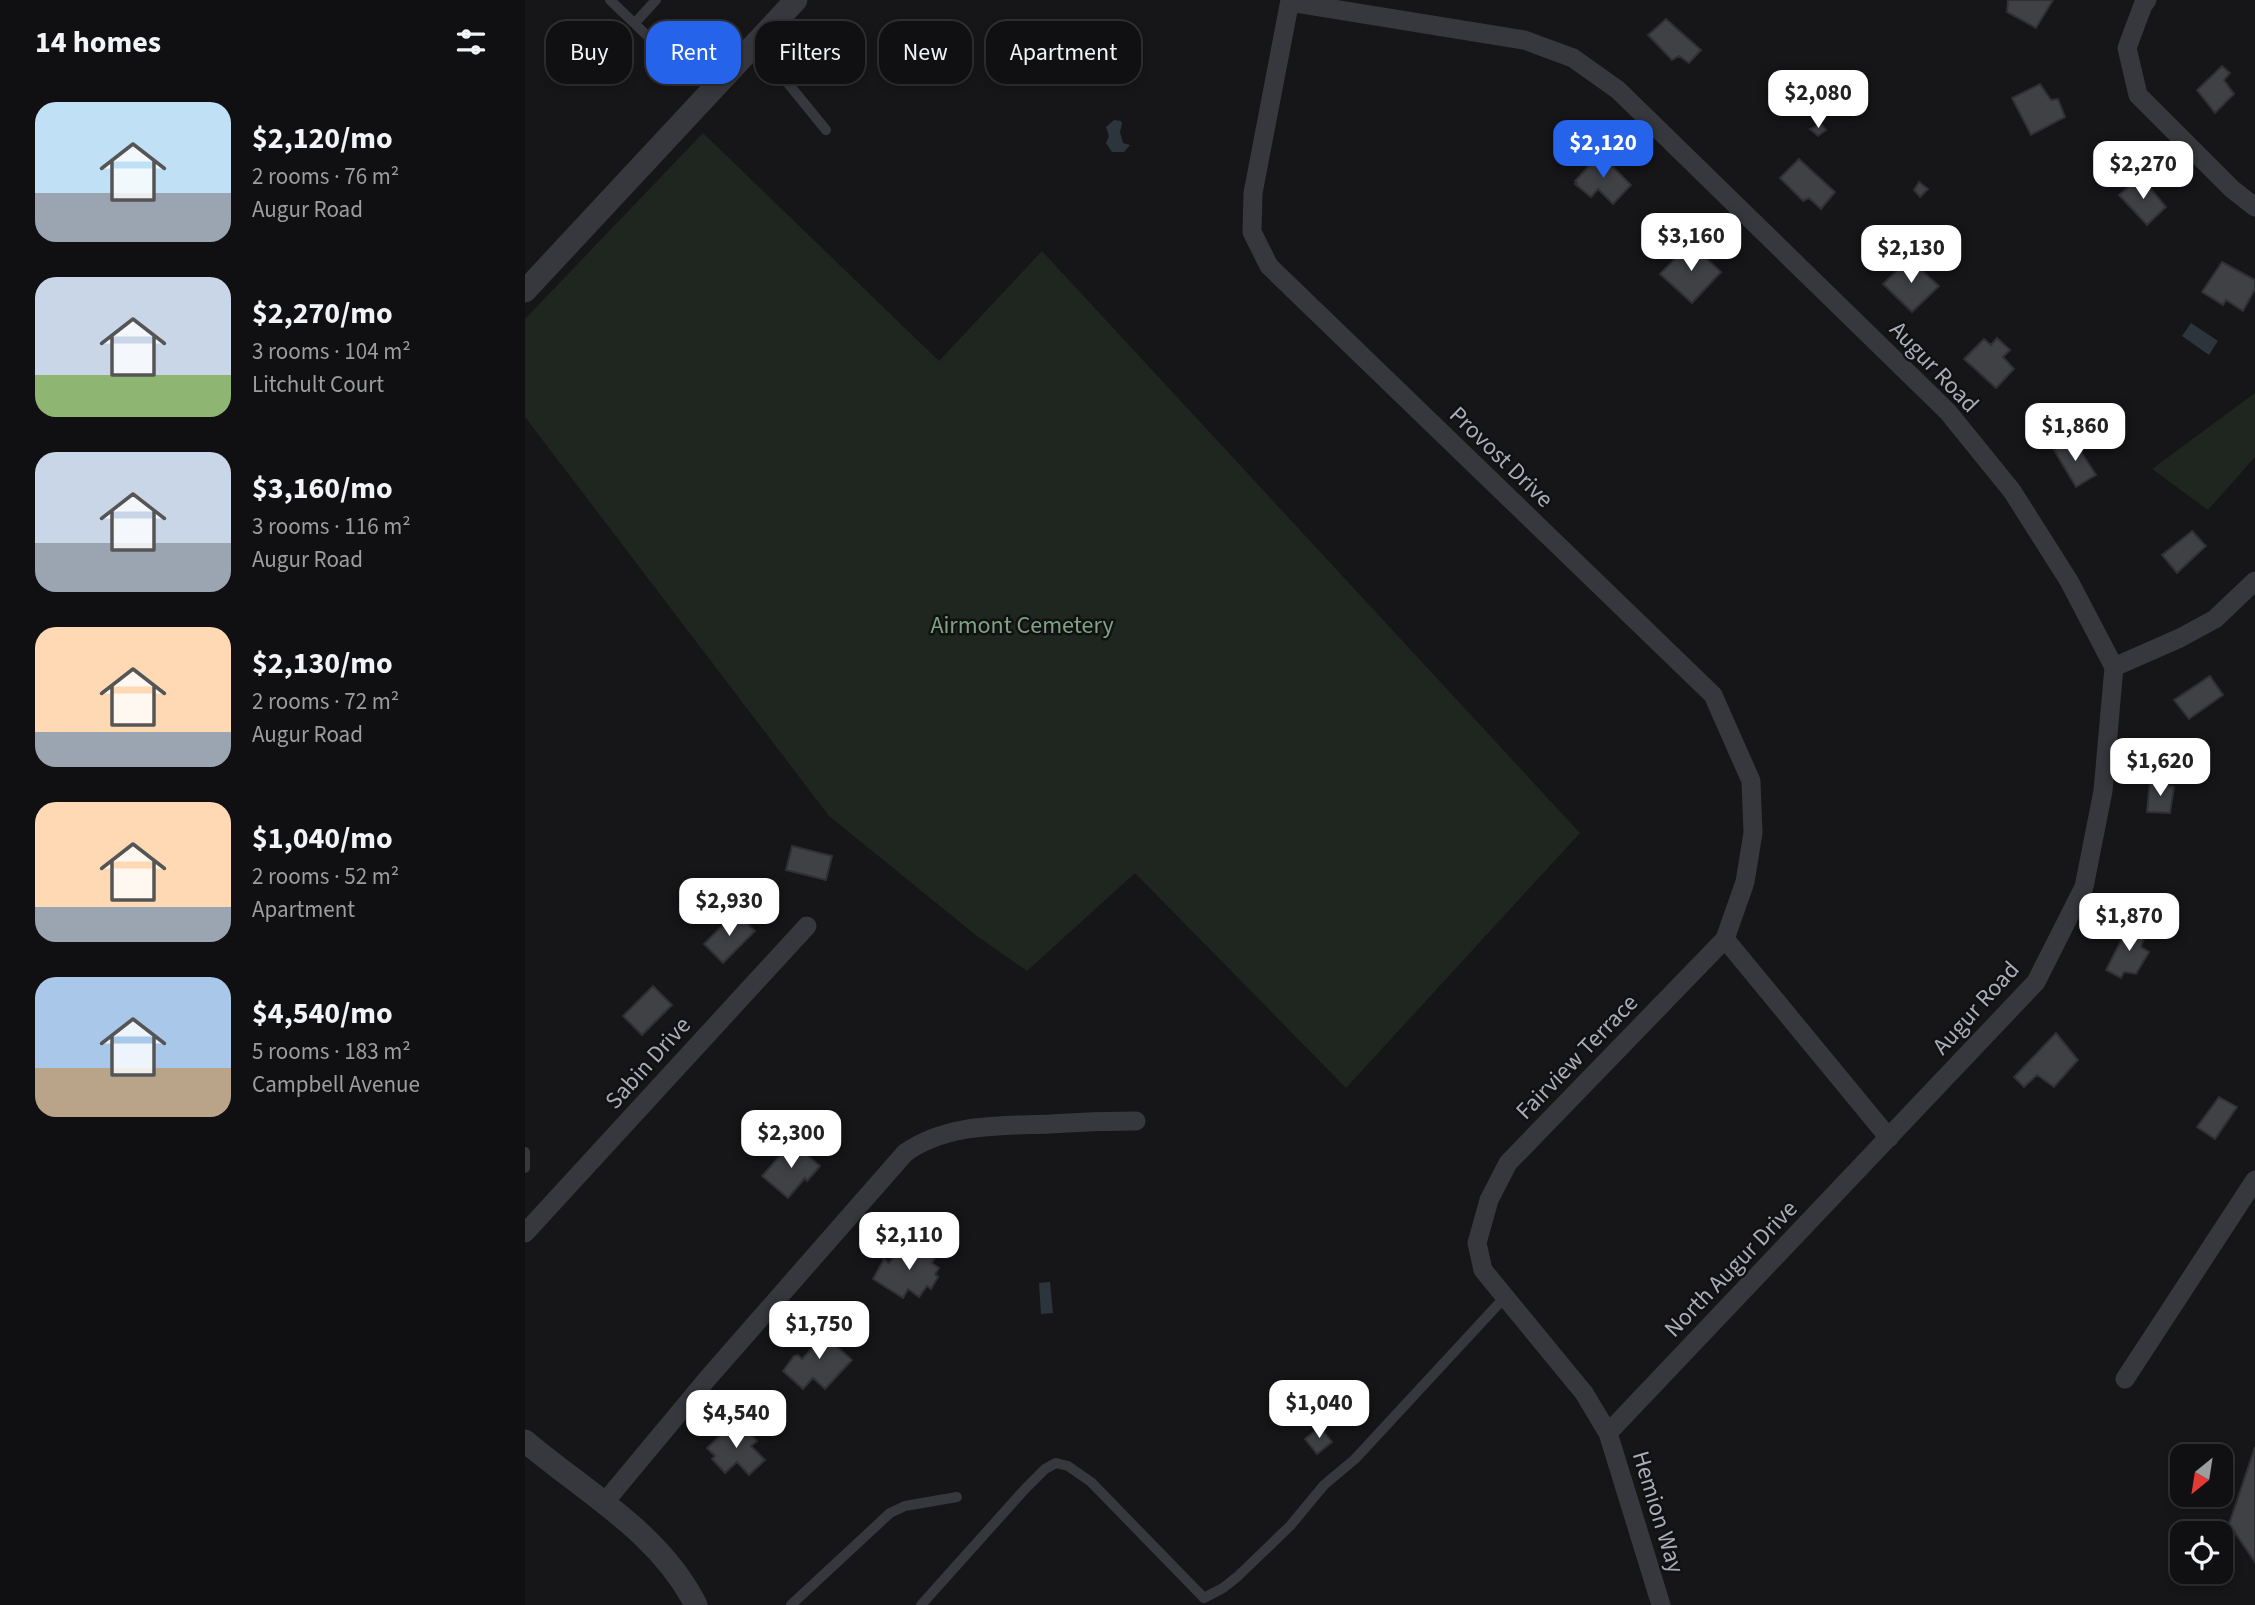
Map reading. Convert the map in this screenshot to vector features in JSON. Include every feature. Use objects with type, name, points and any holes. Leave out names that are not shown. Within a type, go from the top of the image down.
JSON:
[{"type":"street","points":[[776,21],[796,0]]},
{"type":"street","points":[[2147,0],[2127,48],[2139,95],[2232,189],[2255,207]]},
{"type":"street","name":"Augur Road","points":[[1290,1],[1524,40],[1573,58],[1618,90],[1948,412],[2012,491],[2069,581],[2114,667],[2103,791],[2084,887],[2036,982],[1889,1138]]},
{"type":"street","name":"Provost Drive","points":[[1290,1],[1252,193],[1252,232],[1269,266],[1313,311],[1713,695],[1751,780],[1752,834],[1749,858],[1745,882],[1725,939]]},
{"type":"street","points":[[525,291],[755,44]]},
{"type":"street","points":[[2114,667],[2181,638],[2215,619],[2255,581]]},
{"type":"street","name":"Sabin Drive","points":[[525,1233],[807,926]]},
{"type":"street","points":[[1725,939],[1889,1138]]},
{"type":"street","name":"Fairview Terrace","points":[[1608,1433],[1584,1393],[1483,1270],[1477,1243],[1489,1200],[1508,1163],[1725,939]]},
{"type":"street","points":[[604,1503],[708,1378],[905,1153],[937,1136],[959,1130],[1028,1124],[1136,1121]]},
{"type":"street","name":"North Augur Drive","points":[[1608,1433],[1889,1138]]},
{"type":"street","points":[[2125,1379],[2255,1180]]},
{"type":"street","name":"Hemion Way","points":[[1608,1433],[1661,1605]]},
{"type":"street","points":[[525,1441],[630,1522],[668,1563],[696,1605]]},
{"type":"lane","points":[[610,0],[646,34]]},
{"type":"lane","points":[[635,23],[656,0]]},
{"type":"lane","points":[[789,84],[826,130]]},
{"type":"lane","points":[[525,1152],[525,1168]]},
{"type":"lane","points":[[921,1605],[1025,1489],[1045,1469],[1056,1463],[1068,1466],[1091,1482],[1204,1598],[1223,1588],[1290,1526],[1324,1485],[1355,1459],[1504,1298]]},
{"type":"lane","points":[[791,1605],[890,1513],[905,1506],[957,1497]]},
{"type":"green space","name":"Airmont Cemetery","points":[[703,133],[939,361],[1042,251],[1580,833],[1346,1088],[1135,873],[1027,971],[977,936],[829,816],[525,417],[525,319]]},
{"type":"green space","points":[[2255,393],[2255,457],[2208,510],[2152,469]]},
{"type":"shaded area","points":[[1114,120],[1121,121],[1123,143],[1130,145],[1124,152],[1112,152],[1106,143],[1109,136],[1106,127]]},
{"type":"shaded area","points":[[2191,323],[2218,341],[2209,355],[2182,336]]},
{"type":"shaded area","points":[[1050,1282],[1053,1313],[1041,1314],[1039,1283]]},
{"type":"building","points":[[2008,0],[2053,0],[2036,28],[2007,12]]},
{"type":"building","points":[[1666,19],[1701,50],[1689,63],[1679,56],[1672,60],[1648,35]]},
{"type":"building","points":[[2222,66],[2230,73],[2224,80],[2234,94],[2215,113],[2197,90]]},
{"type":"building","points":[[2040,84],[2051,100],[2058,99],[2065,117],[2031,135],[2012,98]]},
{"type":"building","points":[[1821,124],[1826,130],[1818,136],[1810,129]]},
{"type":"building","points":[[1600,154],[1631,185],[1613,204],[1598,189],[1591,197],[1575,184]]},
{"type":"building","points":[[1799,159],[1835,192],[1821,209],[1809,198],[1803,201],[1780,178]]},
{"type":"building","points":[[2140,176],[2166,207],[2147,225],[2119,195]]},
{"type":"building","points":[[1919,182],[1928,189],[1920,197],[1914,190]]},
{"type":"building","points":[[1690,243],[1721,272],[1692,303],[1660,274]]},
{"type":"building","points":[[1909,259],[1939,286],[1912,312],[1883,284]]},
{"type":"building","points":[[2222,262],[2255,280],[2255,289],[2243,311],[2226,300],[2223,305],[2202,292]]},
{"type":"building","points":[[1997,338],[2010,350],[2003,357],[2014,369],[1996,388],[1964,359],[1984,339],[1991,345]]},
{"type":"building","points":[[2072,438],[2096,475],[2076,487],[2054,450]]},
{"type":"building","points":[[2192,531],[2206,546],[2177,573],[2162,555]]},
{"type":"building","points":[[2210,676],[2223,695],[2189,719],[2174,700]]},
{"type":"building","points":[[2150,780],[2174,787],[2170,813],[2147,812]]},
{"type":"building","points":[[792,846],[832,856],[826,880],[786,870]]},
{"type":"building","points":[[736,912],[755,931],[723,963],[704,944]]},
{"type":"building","points":[[2129,925],[2146,933],[2141,947],[2149,952],[2136,974],[2124,972],[2121,978],[2106,970]]},
{"type":"building","points":[[653,986],[672,1005],[642,1035],[623,1016]]},
{"type":"building","points":[[2056,1033],[2078,1060],[2054,1087],[2037,1075],[2024,1087],[2014,1077]]},
{"type":"building","points":[[2219,1097],[2237,1107],[2215,1139],[2197,1127]]},
{"type":"building","points":[[792,1142],[820,1166],[807,1181],[805,1178],[788,1198],[762,1176]]},
{"type":"building","points":[[919,1245],[936,1256],[932,1263],[939,1268],[935,1274],[938,1277],[931,1289],[927,1286],[919,1297],[908,1289],[903,1298],[873,1279],[884,1259],[889,1263],[899,1250],[905,1254],[909,1248],[915,1251]]},
{"type":"building","points":[[828,1328],[838,1337],[833,1343],[852,1360],[825,1389],[813,1378],[803,1389],[783,1371],[794,1356],[798,1355],[802,1359],[813,1347],[808,1341],[815,1331],[818,1330],[822,1334]]},
{"type":"building","points":[[734,1422],[738,1425],[740,1423],[757,1441],[751,1446],[765,1460],[749,1475],[737,1462],[725,1473],[712,1459],[715,1456],[707,1448]]},
{"type":"building","points":[[1320,1427],[1332,1442],[1317,1454],[1305,1439]]},
{"type":"building","points":[[2255,1447],[2255,1562],[2233,1530],[2233,1521],[2230,1521]]}]
